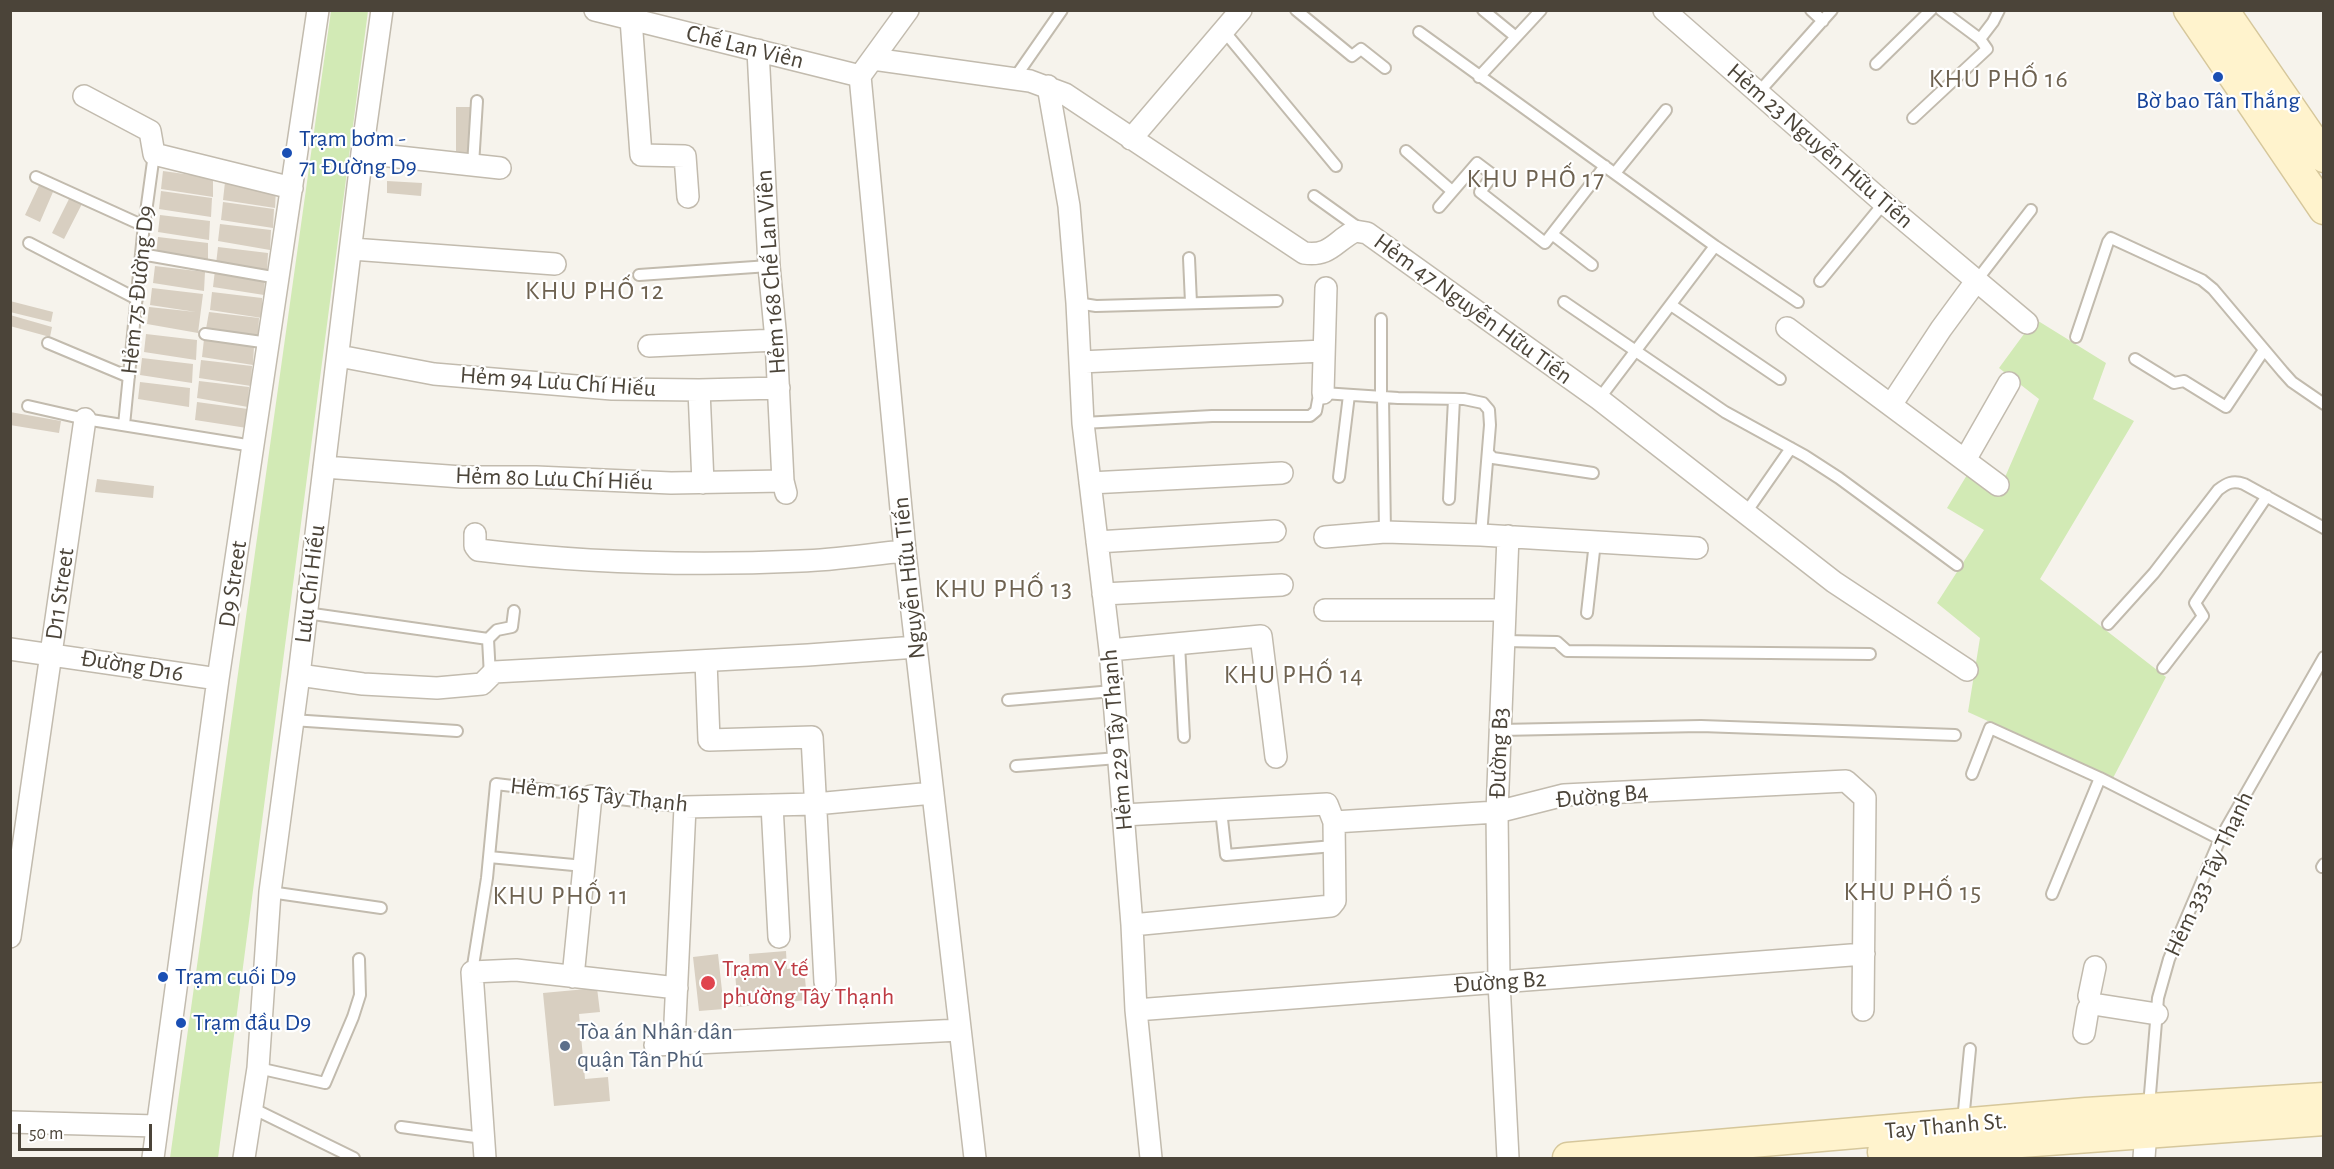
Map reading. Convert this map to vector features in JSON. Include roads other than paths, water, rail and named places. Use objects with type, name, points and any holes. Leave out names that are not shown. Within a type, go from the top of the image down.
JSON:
[{"type":"street","name":"D9 Street","points":[[153,1158],[219,679],[318,10]]},
{"type":"street","name":"Lưu Chí Hiếu","points":[[244,1158],[258,1068],[270,892],[339,356],[362,153],[382,10]]},
{"type":"street","name":"Chế Lan Viên","points":[[595,10],[860,76]]},
{"type":"street","points":[[860,76],[908,10]]},
{"type":"street","points":[[1131,139],[1241,10]]},
{"type":"street","name":"Hẻm 23 Nguyễn Hữu Tiến","points":[[1664,10],[1884,203],[2027,323]]},
{"type":"street","points":[[2189,10],[2319,193]]},
{"type":"street","points":[[2223,10],[2324,157]]},
{"type":"street","points":[[631,19],[641,155],[685,156],[688,197]]},
{"type":"street","name":"Hẻm 168 Chế Lan Viên","points":[[758,51],[769,266],[785,488]]},
{"type":"street","name":"Hẻm 47 Nguyễn Hữu Tiến","points":[[873,59],[1048,86],[1079,102],[1304,253],[1327,251],[1351,234],[1362,231],[1599,399],[1834,582],[1967,670]]},
{"type":"street","name":"Nguyễn Hữu Tiến","points":[[860,76],[905,550],[975,1158]]},
{"type":"street","name":"Hẻm 229 Tây Thạnh","points":[[1048,86],[1069,206],[1078,312],[1083,423],[1110,650],[1132,925],[1136,1010],[1150,1158]]},
{"type":"street","name":"Hẻm 75 Đường D9","points":[[84,96],[150,131],[154,154]]},
{"type":"street","points":[[362,153],[500,168]]},
{"type":"street","points":[[154,154],[292,188]]},
{"type":"street","points":[[352,249],[555,264]]},
{"type":"street","points":[[1891,405],[1941,329],[1977,280]]},
{"type":"street","points":[[1323,393],[1326,288]]},
{"type":"street","points":[[1787,328],[1998,485]]},
{"type":"street","points":[[649,346],[776,340]]},
{"type":"street","points":[[1080,362],[1324,351]]},
{"type":"street","name":"Hẻm 94 Lưu Chí Hiếu","points":[[339,356],[434,374],[612,389],[779,388]]},
{"type":"street","points":[[1965,460],[2009,383]]},
{"type":"street","points":[[699,390],[702,483]]},
{"type":"street","name":"D11 Street","points":[[10,937],[85,419]]},
{"type":"street","name":"Hẻm 80 Lưu Chí Hiếu","points":[[324,467],[462,477],[536,477],[785,488]]},
{"type":"street","points":[[1090,483],[1282,473]]},
{"type":"street","points":[[1097,542],[1275,531]]},
{"type":"street","points":[[1324,537],[1384,532],[1481,535],[1697,548]]},
{"type":"street","points":[[475,534],[475,546],[478,550],[547,559],[632,564],[802,561],[905,550]]},
{"type":"street","name":"Đường B3","points":[[1508,537],[1497,812],[1499,982],[1508,1158]]},
{"type":"street","points":[[1103,594],[1282,585]]},
{"type":"street","points":[[1324,610],[1505,610]]},
{"type":"street","points":[[1110,650],[1262,636],[1276,757]]},
{"type":"street","points":[[299,675],[363,684],[437,688],[483,684],[494,672],[916,647]]},
{"type":"street","name":"Đường D16","points":[[10,649],[219,679]]},
{"type":"street","points":[[706,661],[709,740],[812,737],[825,982]]},
{"type":"street","name":"Đường B4","points":[[1334,822],[1497,812],[1564,795],[1846,781],[1864,798],[1864,954]]},
{"type":"street","name":"Hẻm 165 Tây Thạnh","points":[[686,807],[815,804],[933,793]]},
{"type":"street","points":[[573,977],[591,796]]},
{"type":"street","points":[[1123,815],[1327,804],[1334,822],[1335,901],[1329,906],[1132,925]]},
{"type":"street","points":[[772,805],[779,937]]},
{"type":"street","points":[[686,807],[677,988],[665,1044],[960,1030]]},
{"type":"street","points":[[1863,1010],[1864,954]]},
{"type":"street","name":"Đường B2","points":[[1136,1010],[1864,954]]},
{"type":"street","points":[[2093,1004],[2089,996],[2095,967]]},
{"type":"street","points":[[472,972],[516,970],[677,988]]},
{"type":"street","name":"Hẻm 165 Tây Thạnh","points":[[472,972],[484,1148]]},
{"type":"street","points":[[2093,1004],[2157,1014]]},
{"type":"street","points":[[2084,1033],[2088,1009],[2093,1004]]},
{"type":"street","name":"Tay Thanh St.","points":[[2146,1133],[2324,1098]]},
{"type":"street","name":"Tay Thanh St.","points":[[1808,1158],[2006,1141],[2324,1120]]},
{"type":"street","points":[[10,1122],[156,1126]]},
{"type":"street","name":"Tay Thanh St.","points":[[1568,1158],[1963,1124],[2006,1141]]},
{"type":"lane","points":[[1014,79],[1062,10]]},
{"type":"lane","points":[[1296,10],[1352,56],[1361,49],[1385,68]]},
{"type":"lane","points":[[1483,10],[1516,37]]},
{"type":"lane","points":[[1479,77],[1541,10]]},
{"type":"lane","points":[[1811,10],[1823,21]]},
{"type":"lane","points":[[1758,93],[1833,10]]},
{"type":"lane","points":[[1876,64],[1931,10]]},
{"type":"lane","points":[[1913,118],[1987,49],[1980,39],[1941,10]]},
{"type":"lane","points":[[1980,39],[1999,10]]},
{"type":"lane","points":[[1224,31],[1336,166]]},
{"type":"lane","points":[[1419,32],[1715,246],[1798,302]]},
{"type":"lane","points":[[473,165],[477,101]]},
{"type":"lane","points":[[1439,207],[1477,163],[1493,175],[1480,192],[1545,243],[1666,111]]},
{"type":"lane","points":[[1406,151],[1452,191]]},
{"type":"lane","name":"Hẻm 75 Đường D9","points":[[124,425],[144,226],[154,154]]},
{"type":"lane","points":[[36,177],[144,226]]},
{"type":"lane","points":[[1314,196],[1362,231]]},
{"type":"lane","points":[[1820,281],[1884,203]]},
{"type":"lane","points":[[1977,280],[2031,210]]},
{"type":"lane","points":[[1552,234],[1592,265]]},
{"type":"lane","points":[[2076,337],[2111,238],[2202,280],[2213,289],[2292,382],[2324,404]]},
{"type":"lane","points":[[29,243],[137,299]]},
{"type":"lane","points":[[1599,399],[1715,246]]},
{"type":"lane","points":[[141,254],[278,278]]},
{"type":"lane","points":[[1189,258],[1191,303]]},
{"type":"lane","points":[[639,275],[769,266]]},
{"type":"lane","points":[[1078,312],[1096,306],[1277,301]]},
{"type":"lane","points":[[1564,302],[1725,412],[1791,448],[1839,478],[1958,565]]},
{"type":"lane","points":[[1671,304],[1780,380]]},
{"type":"lane","points":[[1381,319],[1384,532]]},
{"type":"lane","points":[[205,334],[269,343]]},
{"type":"lane","points":[[48,343],[129,377]]},
{"type":"lane","points":[[2134,359],[2176,384],[2184,381],[2226,407],[2264,350]]},
{"type":"lane","points":[[1083,423],[1212,416],[1310,416],[1316,411],[1319,395],[1323,393],[1454,399],[1483,403],[1488,407],[1490,425],[1481,535]]},
{"type":"lane","points":[[1339,477],[1349,395]]},
{"type":"lane","points":[[1449,499],[1454,399]]},
{"type":"lane","points":[[28,406],[85,419],[253,446]]},
{"type":"lane","points":[[1745,514],[1791,448]]},
{"type":"lane","points":[[1488,454],[1493,458],[1593,473]]},
{"type":"lane","points":[[2108,624],[2154,573],[2218,490],[2232,482],[2244,484],[2324,528]]},
{"type":"lane","points":[[2163,668],[2204,616],[2194,603],[2267,496]]},
{"type":"lane","points":[[1587,613],[1595,542]]},
{"type":"lane","points":[[490,676],[488,639],[497,630],[512,627],[514,611]]},
{"type":"lane","points":[[306,613],[488,639]]},
{"type":"lane","points":[[1504,642],[1557,642],[1567,651],[1870,654]]},
{"type":"lane","points":[[1179,644],[1184,737]]},
{"type":"lane","name":"Hẻm 333 Tây Thạnh","points":[[2146,1133],[2157,1014],[2161,985],[2167,965],[2220,839],[2324,657]]},
{"type":"lane","points":[[1008,700],[1113,691]]},
{"type":"lane","points":[[292,720],[457,731]]},
{"type":"lane","points":[[1500,730],[1701,726],[1955,735]]},
{"type":"lane","points":[[1972,774],[1990,728],[2100,778],[2220,839]]},
{"type":"lane","points":[[1016,766],[1119,758]]},
{"type":"lane","points":[[2052,894],[2100,778]]},
{"type":"lane","name":"Hẻm 165 Tây Thạnh","points":[[472,972],[489,857],[496,784],[686,807]]},
{"type":"lane","points":[[1221,810],[1226,855],[1334,846]]},
{"type":"lane","points":[[489,857],[584,866]]},
{"type":"lane","points":[[270,892],[381,909]]},
{"type":"lane","points":[[258,1068],[326,1083],[360,995],[359,959]]},
{"type":"lane","points":[[1963,1124],[1970,1049]]},
{"type":"lane","points":[[252,1108],[354,1158]]},
{"type":"lane","points":[[401,1126],[484,1148]]},
{"type":"place","name":"Bờ bao Tân Thắng","points":[[2218,77]]},
{"type":"place","name":"Trạm bơm - 71 Đường D9","points":[[287,153]]},
{"type":"place","name":"Trạm cuối D9","points":[[163,977]]},
{"type":"place","name":"Trạm Y tế phường Tây Thạnh","points":[[708,983]]},
{"type":"place","name":"Trạm đầu D9","points":[[181,1023]]},
{"type":"place","name":"Tòa án Nhân dân quận Tân Phú","points":[[565,1046]]},
{"type":"district","name":"KHU PHỐ 16","points":[[1999,79]]},
{"type":"district","name":"KHU PHỐ 17","points":[[1536,179]]},
{"type":"district","name":"KHU PHỐ 12","points":[[595,291]]},
{"type":"district","name":"KHU PHỐ 13","points":[[1004,589]]},
{"type":"district","name":"KHU PHỐ 14","points":[[1294,675]]},
{"type":"district","name":"KHU PHỐ 15","points":[[1913,892]]},
{"type":"district","name":"KHU PHỐ 11","points":[[561,896]]}]
